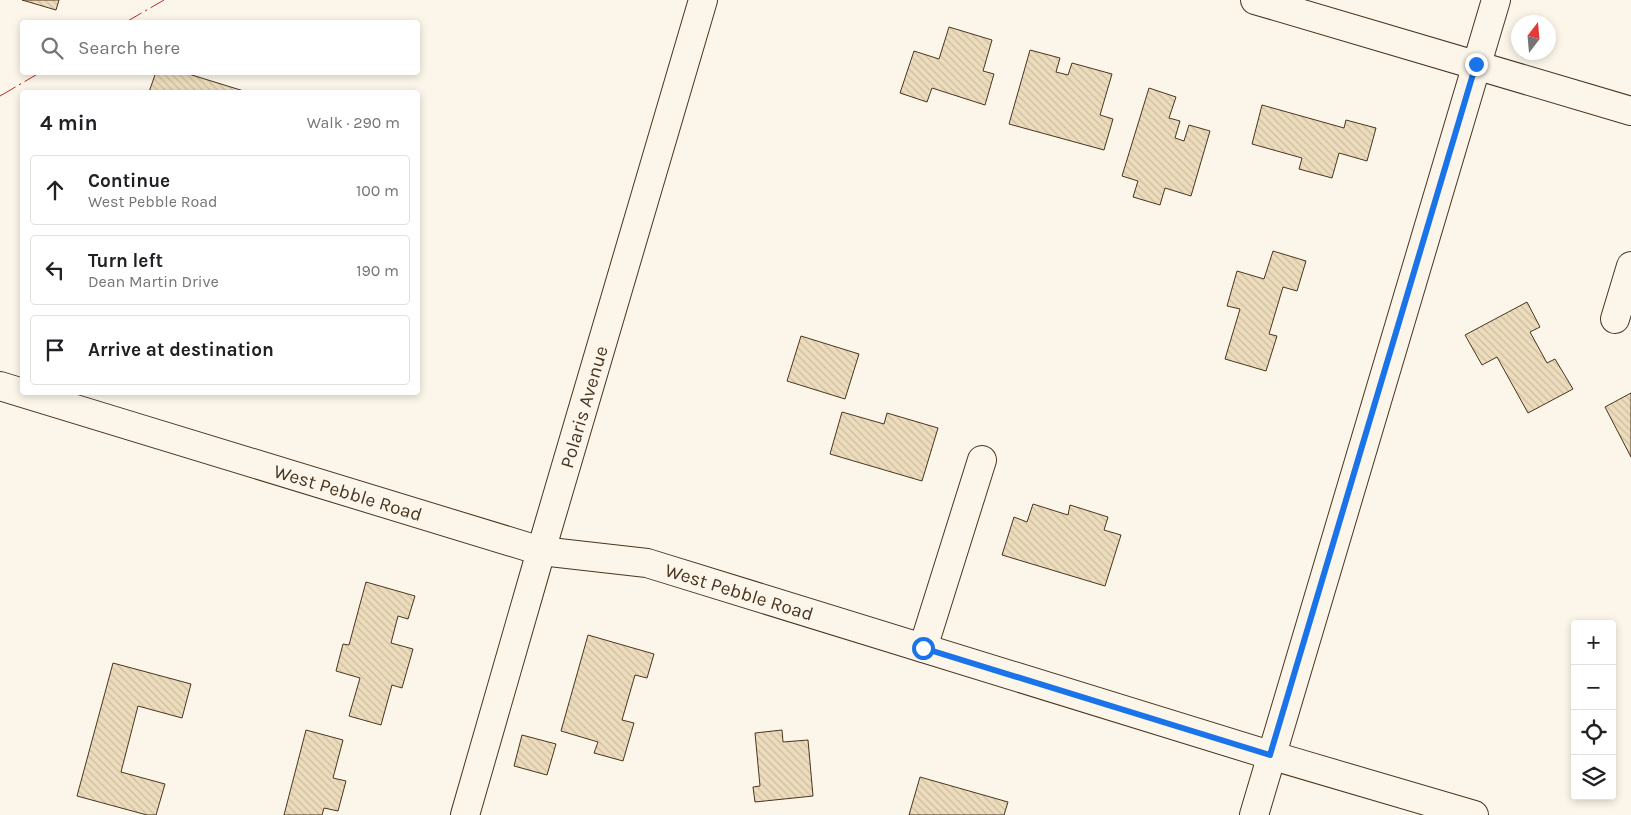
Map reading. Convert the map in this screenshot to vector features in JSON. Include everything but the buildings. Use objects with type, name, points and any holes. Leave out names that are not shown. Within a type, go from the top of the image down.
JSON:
[{"type":"street","name":"Polaris Avenue","points":[[465,815],[703,0]]},
{"type":"street","points":[[1254,0],[1631,110]]},
{"type":"street","points":[[1254,815],[1270,755],[1496,0]]},
{"type":"street","points":[[1615,319],[1631,266]]},
{"type":"street","name":"West Pebble Road","points":[[0,386],[20,392]]},
{"type":"street","name":"West Pebble Road","points":[[30,395],[541,551],[647,563],[1270,755],[1474,815]]},
{"type":"street","points":[[923,648],[982,460]]},
{"type":"power","points":[[129,20],[164,0]]},
{"type":"power","points":[[0,96],[36,75]]},
{"type":"route","points":[[923,648],[1270,755],[1476,64]]}]
